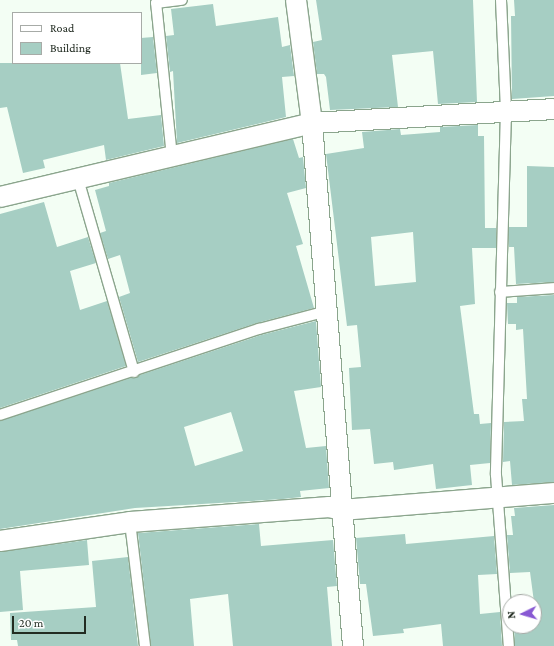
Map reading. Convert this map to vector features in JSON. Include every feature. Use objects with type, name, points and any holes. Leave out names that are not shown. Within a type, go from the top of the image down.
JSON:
[{"type":"street","points":[[296,0],[312,123],[353,646]]},
{"type":"street","points":[[0,198],[312,123],[554,109]]},
{"type":"street","points":[[0,541],[130,522],[329,507],[342,510],[554,493]]},
{"type":"lane","points":[[172,157],[156,3],[182,0]]},
{"type":"lane","points":[[501,0],[506,111],[500,292],[496,498],[509,646]]},
{"type":"lane","points":[[78,179],[134,372]]},
{"type":"lane","points":[[500,292],[554,288]]},
{"type":"lane","points":[[0,415],[134,372],[259,329],[327,311]]},
{"type":"lane","points":[[130,522],[145,646]]},
{"type":"building","points":[[316,0],[473,0],[477,102],[438,104],[433,51],[392,55],[398,107],[330,110],[326,77],[324,74],[317,74],[313,42],[322,40]]},
{"type":"building","points":[[514,0],[554,0],[554,96],[512,99],[511,16],[515,16]]},
{"type":"building","points":[[213,4],[216,26],[278,17],[282,47],[290,45],[294,76],[282,77],[286,117],[177,143],[173,71],[170,72],[166,36],[174,35],[171,9]]},
{"type":"building","points":[[153,37],[157,73],[141,75],[142,38]]},
{"type":"building","points":[[0,63],[120,64],[128,119],[161,115],[164,146],[106,160],[104,145],[43,160],[45,168],[23,173],[7,107],[0,108]]},
{"type":"building","points":[[478,125],[478,136],[484,136],[485,228],[496,228],[496,248],[472,248],[475,304],[460,306],[474,414],[479,414],[480,424],[491,423],[490,463],[470,465],[472,485],[436,489],[433,464],[394,470],[393,462],[374,464],[370,429],[352,430],[349,368],[361,367],[357,325],[347,326],[326,154],[364,148],[362,132],[400,129],[401,135],[440,132],[440,127]],"holes":[[[413,232],[416,282],[375,286],[371,237]]]},
{"type":"building","points":[[293,139],[299,158],[303,157],[306,188],[287,193],[303,244],[296,246],[314,308],[257,323],[138,362],[119,297],[130,293],[120,255],[108,259],[100,233],[106,231],[95,190],[109,186],[109,183]]},
{"type":"building","points":[[527,166],[554,167],[554,282],[516,284],[514,247],[509,247],[509,227],[527,227]]},
{"type":"building","points":[[44,202],[57,247],[88,237],[96,263],[70,271],[80,310],[107,301],[126,366],[0,408],[0,214]]},
{"type":"building","points":[[554,295],[554,482],[512,485],[510,461],[503,462],[504,422],[524,421],[522,399],[527,399],[523,329],[516,330],[516,324],[508,324],[507,303],[517,303],[517,297]]},
{"type":"building","points":[[316,321],[321,387],[294,391],[306,448],[326,446],[329,488],[300,491],[301,497],[135,508],[0,529],[0,421],[261,335]],"holes":[[[231,412],[243,451],[195,466],[184,427]]]},
{"type":"building","points":[[554,505],[554,646],[515,646],[514,634],[542,634],[542,594],[533,594],[530,572],[510,573],[507,535],[513,535],[511,516],[515,516],[514,508]]},
{"type":"building","points":[[259,524],[261,546],[333,540],[337,586],[327,587],[332,646],[233,646],[228,594],[190,599],[194,646],[151,646],[138,533]]},
{"type":"building","points":[[405,534],[406,544],[494,536],[497,574],[478,575],[480,614],[500,612],[502,646],[443,646],[441,624],[403,629],[404,633],[373,636],[366,584],[360,584],[356,538]]},
{"type":"building","points":[[87,540],[89,565],[20,571],[23,610],[0,612],[0,552]]},
{"type":"building","points":[[128,557],[138,646],[18,646],[17,640],[11,640],[10,613],[96,607],[92,561]]}]
